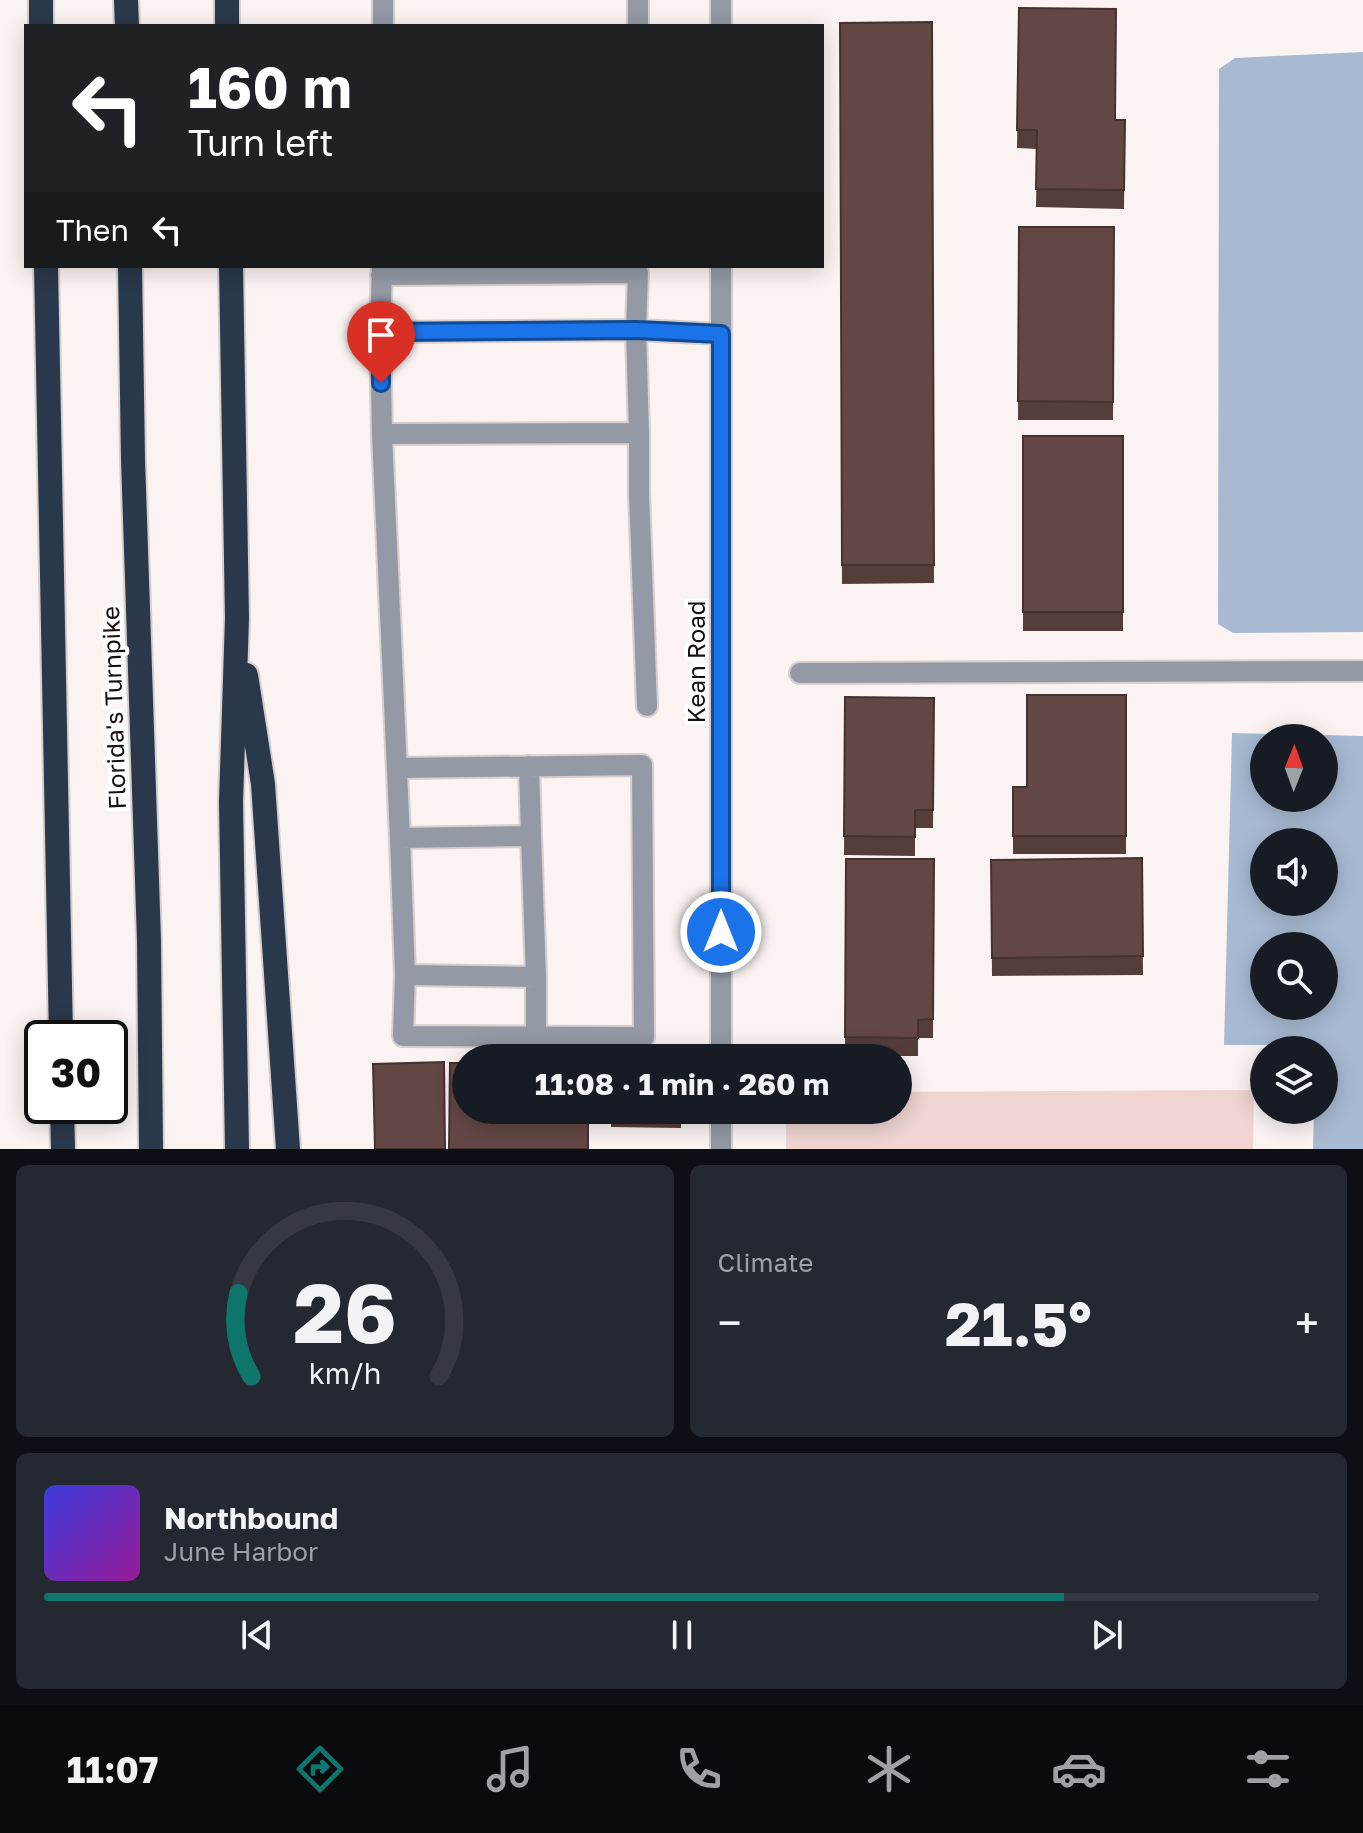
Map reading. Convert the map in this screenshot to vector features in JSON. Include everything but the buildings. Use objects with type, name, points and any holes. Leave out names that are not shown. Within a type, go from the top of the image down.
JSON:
[{"type":"highway","points":[[41,0],[41,24]]},
{"type":"highway","points":[[126,0],[127,24]]},
{"type":"highway","points":[[227,0],[227,24]]},
{"type":"highway","points":[[46,268],[61,1020]]},
{"type":"highway","name":"Florida's Turnpike","points":[[130,268],[133,475],[149,941],[151,1149]]},
{"type":"highway","points":[[231,268],[237,618],[231,802],[237,1149]]},
{"type":"highway","points":[[237,618],[263,784],[288,1149]]},
{"type":"highway","points":[[62,1124],[63,1149]]},
{"type":"street","points":[[383,0],[383,24]]},
{"type":"street","points":[[638,0],[638,24]]},
{"type":"street","points":[[721,0],[721,24]]},
{"type":"street","name":"Kean Road","points":[[721,268],[721,1044]]},
{"type":"street","points":[[397,768],[642,765],[644,1037],[403,1036],[405,975],[382,434],[381,270],[638,270],[636,330],[647,706]]},
{"type":"street","points":[[380,332],[636,330],[721,334]]},
{"type":"street","points":[[382,434],[639,433]]},
{"type":"street","points":[[800,673],[1363,671]]},
{"type":"street","points":[[529,766],[536,1037]]},
{"type":"street","points":[[400,838],[531,836]]},
{"type":"street","points":[[405,975],[536,977]]},
{"type":"street","points":[[721,1124],[721,1149]]},
{"type":"shaded area","points":[[1250,1090],[1253,1149],[786,1149],[786,1124],[912,1124],[912,1092]]},
{"type":"water","points":[[1363,52],[1363,632],[1233,633],[1218,624],[1219,69],[1235,58]]},
{"type":"water","points":[[1232,733],[1250,733],[1250,812],[1338,812],[1338,735],[1363,736],[1363,1149],[1313,1149],[1314,1124],[1338,1124],[1338,1036],[1250,1036],[1250,1045],[1224,1045]]},
{"type":"route","points":[[381,383],[380,332],[636,330],[721,334],[721,932]]}]
